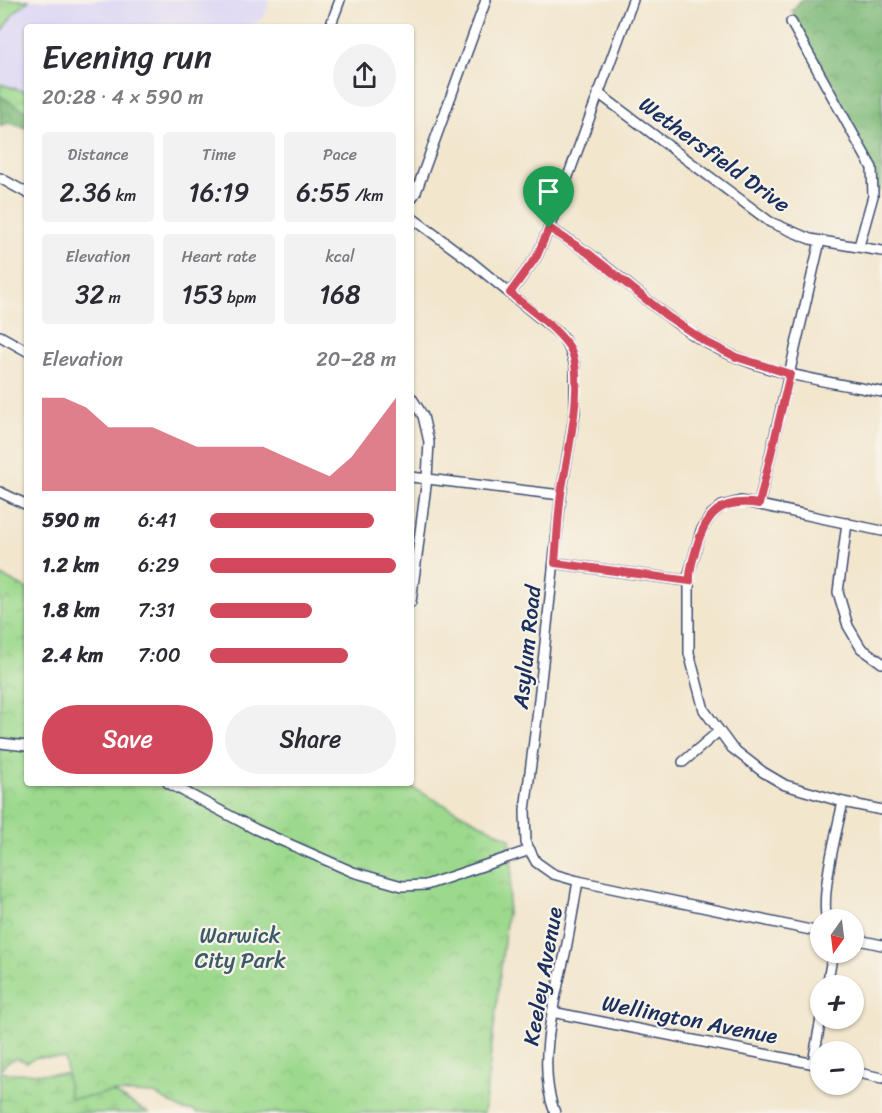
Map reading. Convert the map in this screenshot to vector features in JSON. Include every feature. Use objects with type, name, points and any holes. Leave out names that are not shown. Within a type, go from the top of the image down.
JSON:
[{"type":"street","points":[[331,24],[340,0]]},
{"type":"street","points":[[414,195],[486,0]]},
{"type":"street","points":[[510,293],[537,256],[549,228],[633,0]]},
{"type":"street","points":[[791,22],[872,168],[873,196],[858,246]]},
{"type":"street","name":"Wethersfield Drive","points":[[598,93],[770,222],[789,232],[820,241],[882,251]]},
{"type":"street","points":[[0,177],[24,191]]},
{"type":"street","name":"Asylum Road","points":[[414,219],[562,336],[575,365],[575,411],[561,495],[525,810],[526,843],[530,850]]},
{"type":"street","points":[[549,228],[588,253],[667,316],[706,342],[736,357],[790,374],[882,392]]},
{"type":"street","points":[[759,504],[820,241]]},
{"type":"street","points":[[0,336],[24,349]]},
{"type":"street","points":[[414,402],[423,416],[429,442],[427,478],[414,579]]},
{"type":"street","points":[[414,477],[561,495]]},
{"type":"street","points":[[0,492],[24,504]]},
{"type":"street","points":[[882,531],[741,501],[722,506],[711,515],[701,531],[689,574],[689,653],[704,710],[732,748],[785,785],[843,802],[882,810]]},
{"type":"street","points":[[847,523],[838,592],[848,626],[861,648],[882,663]]},
{"type":"street","points":[[555,563],[690,581]]},
{"type":"street","points":[[683,762],[719,730]]},
{"type":"street","points":[[0,743],[24,746]]},
{"type":"street","points":[[174,786],[255,829],[353,872],[402,886],[426,885],[530,850],[537,862],[554,874],[578,881],[810,930]]},
{"type":"street","points":[[825,909],[828,874],[843,802]]},
{"type":"street","name":"Keeley Avenue","points":[[555,1113],[548,1071],[548,1035],[578,881]]},
{"type":"street","points":[[864,941],[882,945]]},
{"type":"street","name":"Wellington Avenue","points":[[552,1012],[810,1063]]},
{"type":"street","points":[[864,1074],[882,1078]]},
{"type":"shaded area","points":[[29,0],[270,0],[265,16],[253,24],[24,24],[24,91],[0,84],[0,35],[13,14]]},
{"type":"green space","points":[[0,0],[29,0],[13,14],[0,35]]},
{"type":"green space","points":[[801,0],[882,0],[882,189],[875,195],[871,167],[792,11]]},
{"type":"green space","points":[[0,84],[24,91],[24,127],[8,123],[0,126]]},
{"type":"green space","points":[[0,84],[24,91],[24,110],[0,96]]},
{"type":"green space","name":"Warwick City Park","points":[[0,575],[24,587],[24,786],[409,786],[510,839],[512,871],[484,1113],[198,1113],[193,1110],[183,1110],[155,1094],[112,1092],[71,1098],[64,1058],[37,1057],[26,1062],[17,1058],[7,1062],[0,1071]]},
{"type":"green space","points":[[0,1073],[70,1074],[118,1095],[149,1113],[0,1113]]},
{"type":"route","points":[[549,228],[588,253],[667,316],[706,342],[749,362],[790,374],[759,504],[741,501],[722,506],[711,515],[701,531],[689,574],[690,581],[555,563],[561,495],[575,411],[575,365],[562,336],[510,293],[537,256],[549,228]]}]
